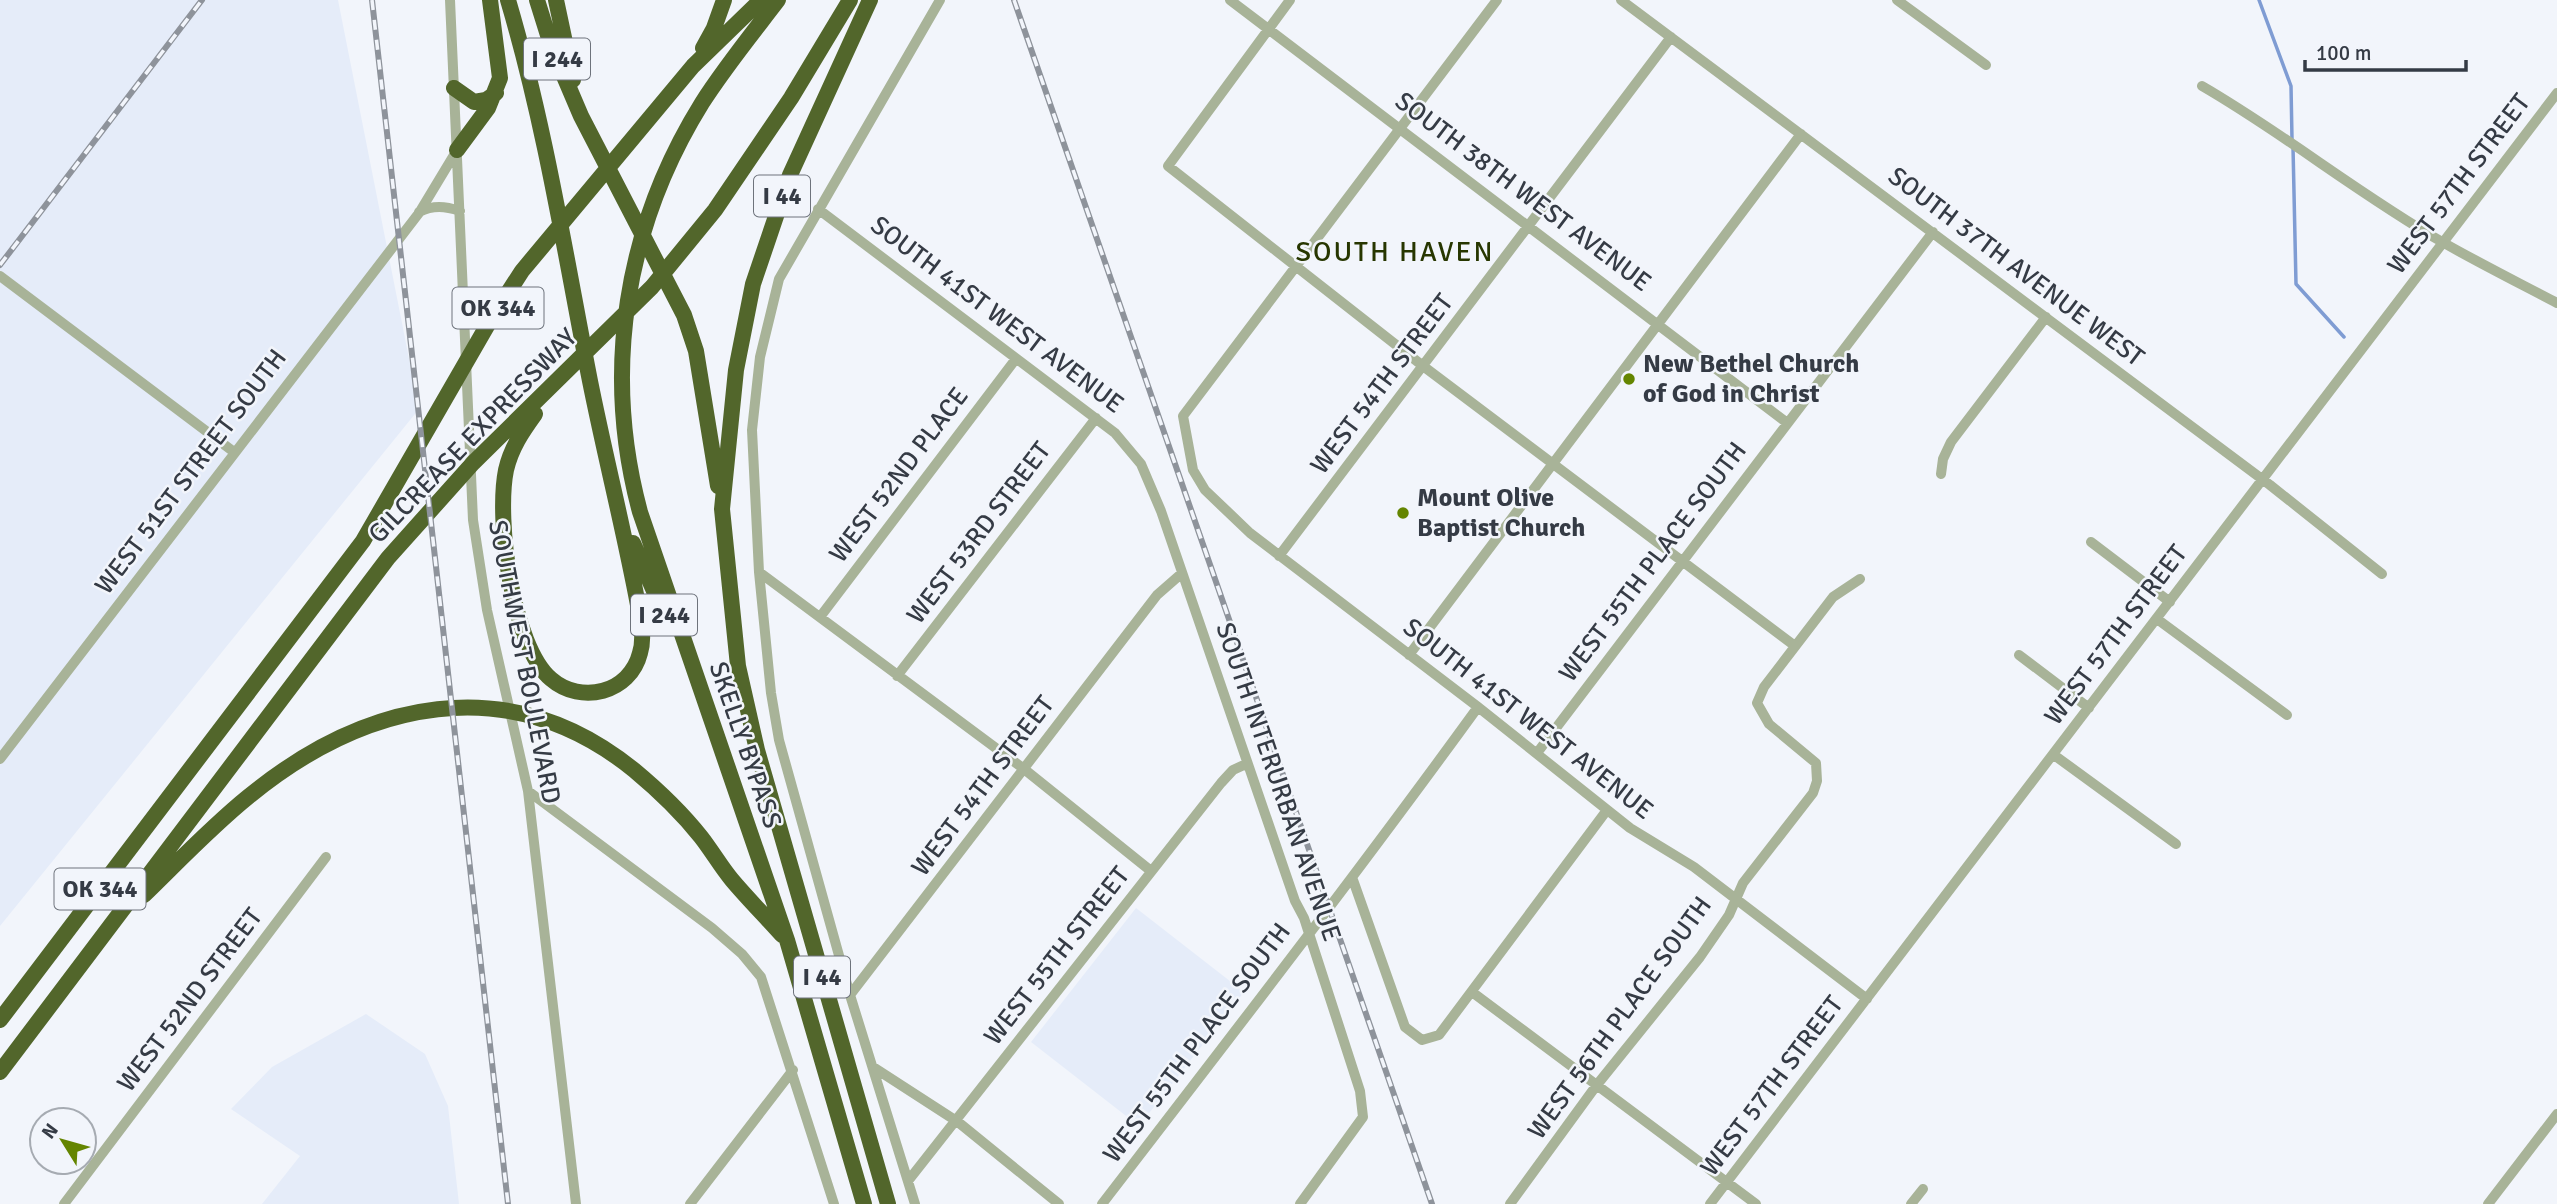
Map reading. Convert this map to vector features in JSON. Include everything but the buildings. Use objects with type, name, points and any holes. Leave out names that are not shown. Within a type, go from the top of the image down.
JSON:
[{"type":"highway","points":[[457,150],[496,93],[500,68],[490,0]]},
{"type":"highway","name":"I 244","points":[[508,0],[540,116],[590,382],[622,518],[707,711]]},
{"type":"highway","name":"I 244","points":[[537,0],[552,48],[581,116],[684,315],[696,351],[722,509]]},
{"type":"highway","points":[[556,0],[581,116]]},
{"type":"highway","points":[[693,66],[714,28],[724,0]]},
{"type":"highway","name":"GILCREASE EXPRESSWAY","points":[[0,1020],[334,580],[388,501],[479,339],[522,271],[693,66],[761,0]]},
{"type":"highway","name":"SKELLY BYPASS","points":[[778,0],[713,86],[666,169],[647,220],[631,274],[621,368],[626,449],[640,512],[787,940],[864,1204]]},
{"type":"highway","name":"GILCREASE EXPRESSWAY","points":[[0,1072],[376,574],[465,471],[652,287],[695,236],[791,98],[850,0]]},
{"type":"highway","name":"SKELLY BYPASS","points":[[870,0],[790,175],[756,272],[736,370],[722,509],[738,667],[757,750],[888,1204]]},
{"type":"highway","points":[[454,88],[474,102],[486,100],[496,93]]},
{"type":"highway","points":[[563,375],[518,438],[505,479],[505,550],[520,620],[545,673],[563,688],[574,692],[595,693],[615,687],[631,672],[640,653],[642,632],[622,518]]},
{"type":"highway","points":[[105,933],[250,795],[317,751],[361,728],[406,713],[439,707],[475,706],[544,719],[591,741],[632,769],[667,800],[701,837],[730,878],[787,940]]},
{"type":"street","name":"SOUTHWEST BOULEVARD","points":[[450,0],[477,555],[528,790],[576,1204]]},
{"type":"street","points":[[915,1204],[850,995],[779,740],[771,693],[759,572],[752,444],[760,357],[779,279],[940,0]]},
{"type":"street","name":"SOUTH 38TH WEST AVENUE","points":[[1230,0],[1786,422]]},
{"type":"street","points":[[1290,0],[1168,166],[1423,366],[1795,646],[1833,597],[1860,579]]},
{"type":"street","name":"SOUTH 41ST WEST AVENUE","points":[[1497,0],[1293,266],[1183,416],[1187,450],[1193,470],[1205,490],[1279,556],[1478,707],[1607,810],[1735,898],[1867,999]]},
{"type":"street","name":"SOUTH 37TH AVENUE WEST","points":[[1620,0],[2046,317],[2382,574]]},
{"type":"street","points":[[1896,0],[1986,65]]},
{"type":"street","name":"WEST 54TH STREET","points":[[1279,556],[1671,37]]},
{"type":"street","points":[[2202,86],[2263,121],[2322,164],[2443,242],[2557,303]]},
{"type":"street","name":"WEST 57TH STREET","points":[[1710,1204],[2557,93]]},
{"type":"street","points":[[1409,655],[1801,134]]},
{"type":"street","name":"WEST 51ST STREET SOUTH","points":[[0,759],[419,213],[457,150]]},
{"type":"street","points":[[419,213],[429,207],[445,206],[460,211]]},
{"type":"street","name":"SOUTH 41ST WEST AVENUE","points":[[818,209],[1015,360],[1096,418],[1126,444],[1141,464]]},
{"type":"street","name":"WEST 55TH PLACE SOUTH","points":[[1537,753],[1933,232]]},
{"type":"street","points":[[0,276],[234,452]]},
{"type":"street","points":[[1941,474],[1943,459],[1951,442],[2046,317]]},
{"type":"street","name":"WEST 52ND PLACE","points":[[820,617],[1015,360]]},
{"type":"street","name":"WEST 53RD STREET","points":[[897,676],[1096,418]]},
{"type":"street","name":"SOUTH INTERURBAN AVENUE","points":[[1141,464],[1308,934],[1360,1091],[1363,1117],[1300,1204]]},
{"type":"street","points":[[2091,542],[2170,602]]},
{"type":"street","points":[[759,572],[1024,769],[1151,871]]},
{"type":"street","name":"WEST 54TH STREET","points":[[850,995],[1157,595],[1181,573]]},
{"type":"street","points":[[2157,619],[2287,715]]},
{"type":"street","name":"WEST 56TH PLACE SOUTH","points":[[1510,1204],[1596,1086],[1700,957],[1729,915],[1743,883],[1813,793],[1818,771],[1807,753],[1769,724],[1757,703],[1764,687],[1795,646]]},
{"type":"street","points":[[2019,655],[2089,708]]},
{"type":"street","name":"WEST 55TH PLACE SOUTH","points":[[1102,1204],[1308,934],[1353,880],[1478,707]]},
{"type":"street","points":[[2054,755],[2176,844]]},
{"type":"street","name":"WEST 55TH STREET","points":[[908,1181],[958,1122],[1221,783],[1233,770],[1246,764]]},
{"type":"street","points":[[528,790],[712,929],[742,954],[761,977],[834,1204]]},
{"type":"street","points":[[1353,880],[1405,1027],[1422,1040],[1438,1035],[1607,810]]},
{"type":"street","name":"WEST 52ND STREET","points":[[64,1204],[326,857]]},
{"type":"street","points":[[1472,992],[1756,1204]]},
{"type":"street","points":[[873,1067],[958,1122],[1059,1204]]},
{"type":"street","points":[[690,1204],[793,1070]]},
{"type":"street","points":[[2488,1204],[2557,1115]]},
{"type":"street","points":[[1911,1204],[1923,1189]]},
{"type":"shaded area","points":[[0,0],[338,0],[419,409],[0,926]]},
{"type":"shaded area","points":[[1136,908],[1244,992],[1139,1126],[1031,1042]]},
{"type":"shaded area","points":[[366,1014],[425,1054],[448,1106],[459,1204],[262,1204],[300,1156],[231,1109],[272,1067]]},
{"type":"waterway","points":[[2259,0],[2291,86],[2292,139]]},
{"type":"waterway","points":[[2293,147],[2296,284],[2344,337]]},
{"type":"railway","points":[[0,265],[202,0]]},
{"type":"railway","points":[[372,0],[508,1204]]},
{"type":"railway","points":[[1014,0],[1432,1204]]},
{"type":"place","name":"New Bethel Church of God in Christ","points":[[1629,379]]},
{"type":"place","name":"Mount Olive Baptist Church","points":[[1403,513]]},
{"type":"district","name":"SOUTH HAVEN","points":[[1395,252]]}]
